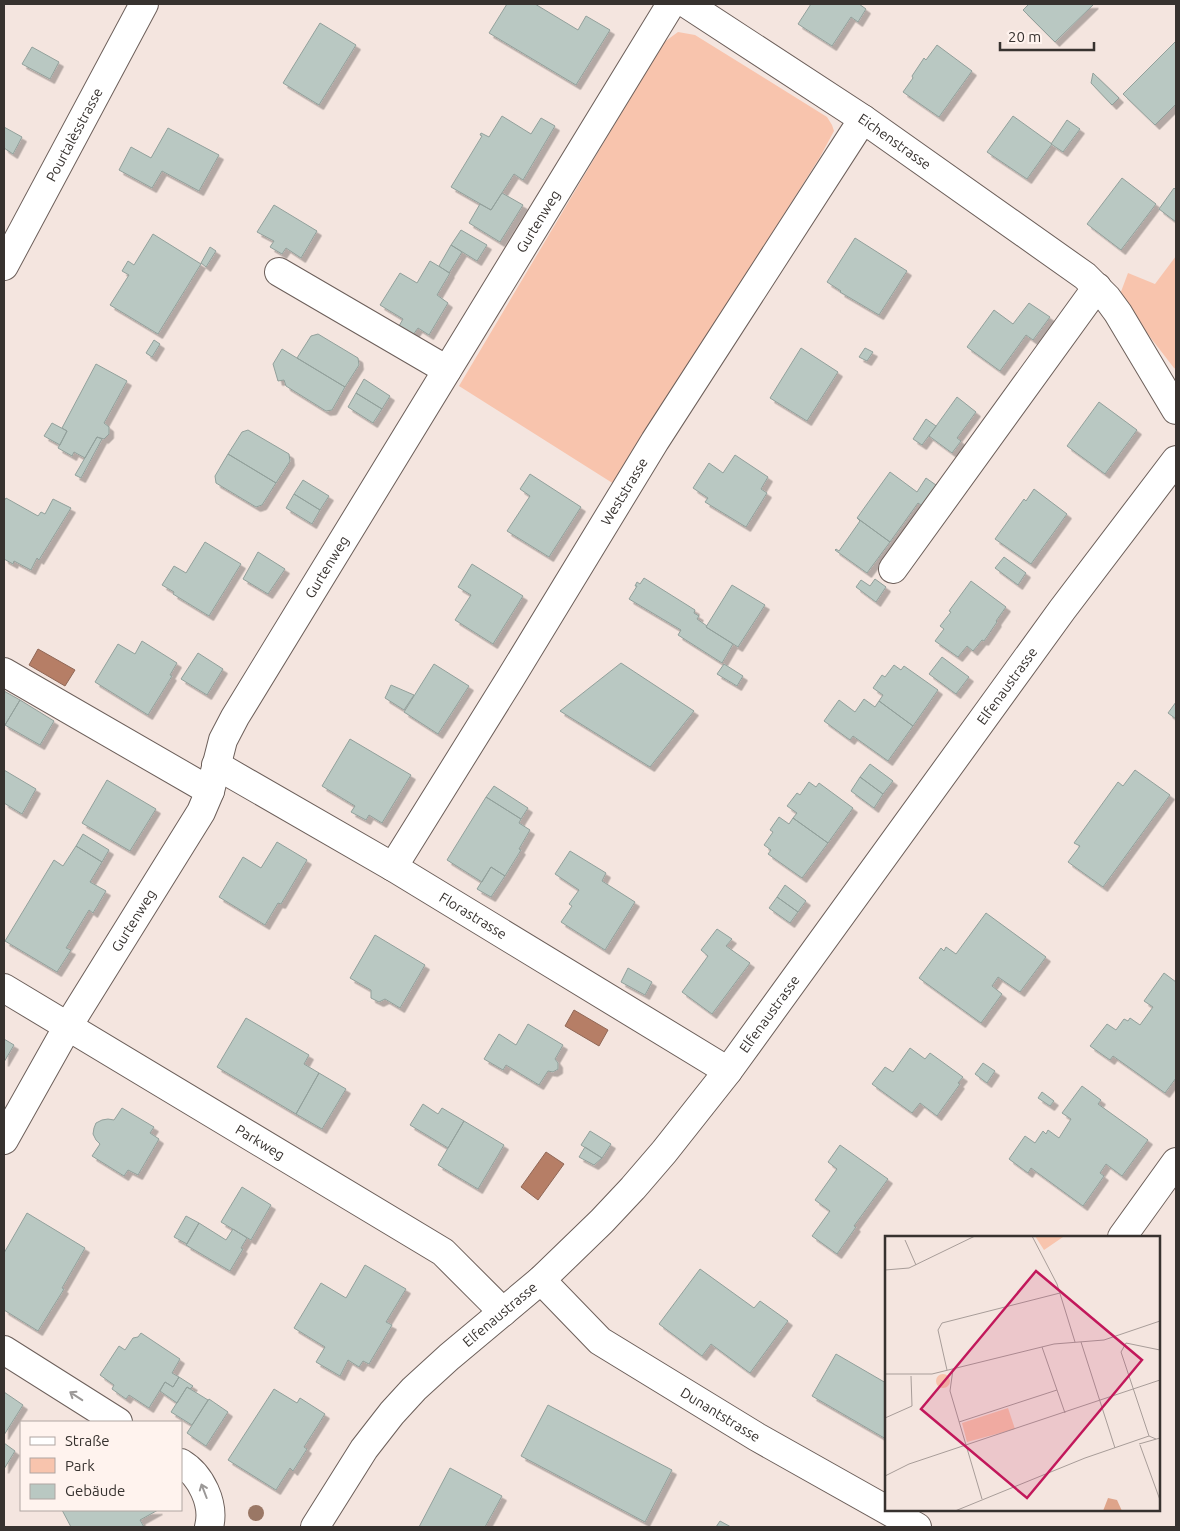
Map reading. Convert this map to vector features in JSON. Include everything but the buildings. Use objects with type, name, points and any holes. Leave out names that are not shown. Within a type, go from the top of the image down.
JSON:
[{"type":"street","name":"Pourtalèsstrasse","points":[[4,266],[144,4]]},
{"type":"street","name":"Gurtenweg","points":[[4,1140],[68,1026],[201,812],[224,740],[235,717],[671,4]]},
{"type":"street","name":"Eichenstrasse","points":[[687,4],[863,119],[1085,276],[1107,298],[1118,313],[1176,410]]},
{"type":"street","name":"Weststrasse","points":[[393,867],[655,441],[863,119]]},
{"type":"street","points":[[279,272],[447,370]]},
{"type":"street","points":[[893,569],[1097,287]]},
{"type":"street","name":"Elfenaustrasse","points":[[316,1527],[364,1449],[392,1413],[414,1389],[541,1280],[602,1221],[664,1152],[728,1071],[1062,610],[1176,460]]},
{"type":"street","name":"Florastrasse","points":[[4,672],[393,867],[728,1071]]},
{"type":"street","name":"Parkweg","points":[[4,988],[443,1252],[503,1312]]},
{"type":"street","points":[[1123,1236],[1176,1162]]},
{"type":"street","name":"Dunantstrasse","points":[[541,1280],[600,1341],[757,1437],[885,1506]]},
{"type":"street","points":[[4,1350],[116,1421]]},
{"type":"street","points":[[182,1464],[202,1484],[210,1509],[211,1522],[209,1527]]},
{"type":"street","name":"Dunantstrasse","points":[[895,1511],[910,1519]]},
{"type":"green space","points":[[678,32],[695,35],[827,117],[834,131],[820,157],[614,484],[459,386],[663,43]]},
{"type":"green space","points":[[1176,256],[1176,369],[1119,297],[1128,273],[1155,284]]},
{"type":"shaded area","points":[[38,649],[75,670],[65,686],[29,665]]},
{"type":"shaded area","points":[[574,1010],[608,1030],[599,1046],[565,1026]]},
{"type":"shaded area","points":[[546,1152],[564,1164],[538,1200],[521,1187]]}]
